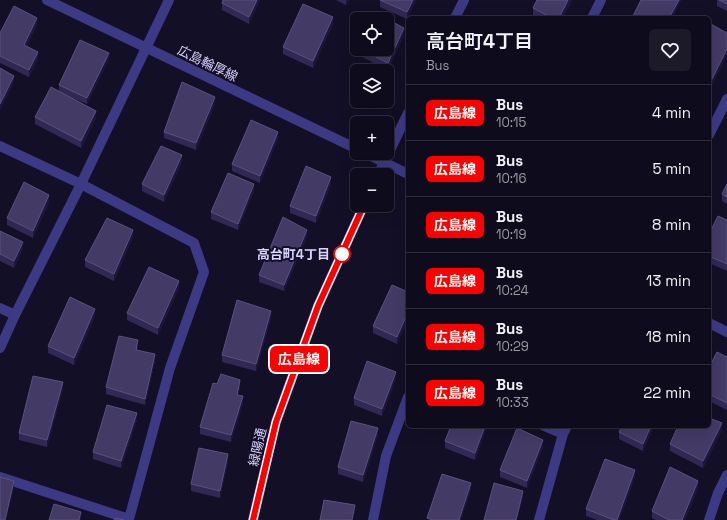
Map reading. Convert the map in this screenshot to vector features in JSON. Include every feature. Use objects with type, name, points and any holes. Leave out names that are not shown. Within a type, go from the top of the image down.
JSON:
[{"type":"street","name":"広島輪厚線","points":[[47,0],[350,146]]},
{"type":"street","points":[[0,348],[81,184],[169,0]]},
{"type":"street","points":[[456,16],[464,0]]},
{"type":"street","points":[[593,16],[601,0]]},
{"type":"street","points":[[711,131],[727,99]]},
{"type":"street","points":[[381,168],[406,117]]},
{"type":"street","points":[[0,146],[81,184],[194,243],[204,272],[170,368],[130,519],[0,477]]},
{"type":"street","points":[[380,160],[406,173]]},
{"type":"street","name":"緑陽通","points":[[253,520],[276,422],[318,306],[361,212]]},
{"type":"street","points":[[0,308],[15,315]]},
{"type":"street","points":[[711,324],[727,332]]},
{"type":"street","points":[[373,520],[386,456],[406,402]]},
{"type":"street","points":[[539,520],[565,430],[554,428]]},
{"type":"street","points":[[709,520],[718,493],[727,475]]},
{"type":"building","points":[[223,0],[257,0],[249,17],[222,3]]},
{"type":"building","points":[[380,0],[413,0],[407,12]]},
{"type":"building","points":[[537,0],[568,0],[560,16],[548,16],[533,8]]},
{"type":"building","points":[[641,0],[679,0],[670,16],[633,16]]},
{"type":"building","points":[[719,0],[727,0],[727,4]]},
{"type":"building","points":[[303,4],[333,17],[313,61],[283,47]]},
{"type":"building","points":[[14,6],[37,18],[24,45],[38,52],[29,70],[0,56],[0,33]]},
{"type":"building","points":[[394,23],[404,28],[394,50]]},
{"type":"building","points":[[711,24],[727,33],[727,49],[711,81]]},
{"type":"building","points":[[80,40],[109,53],[87,98],[59,85]]},
{"type":"building","points":[[374,56],[391,56],[388,63]]},
{"type":"building","points":[[0,68],[14,76],[0,104]]},
{"type":"building","points":[[182,82],[215,97],[196,143],[164,132]]},
{"type":"building","points":[[51,87],[96,111],[81,141],[35,117]]},
{"type":"building","points":[[251,120],[278,132],[260,176],[232,164]]},
{"type":"building","points":[[161,146],[182,155],[164,195],[142,184]]},
{"type":"building","points":[[306,166],[331,177],[316,216],[290,206]]},
{"type":"building","points":[[228,173],[254,184],[238,224],[211,212]]},
{"type":"building","points":[[24,182],[49,195],[33,231],[7,218]]},
{"type":"building","points":[[727,184],[727,197],[722,194]]},
{"type":"building","points":[[718,216],[727,220],[727,264],[711,257],[711,230]]},
{"type":"building","points":[[283,217],[307,230],[284,285],[259,275]]},
{"type":"building","points":[[107,218],[133,230],[114,274],[85,260]]},
{"type":"building","points":[[0,231],[23,242],[14,261],[0,254]]},
{"type":"building","points":[[149,267],[179,281],[158,328],[127,313]]},
{"type":"building","points":[[392,285],[406,291],[406,317],[397,337],[373,326]]},
{"type":"building","points":[[70,297],[95,309],[74,358],[48,346]]},
{"type":"building","points":[[237,300],[271,311],[256,364],[222,355]]},
{"type":"building","points":[[119,336],[138,340],[136,350],[155,354],[145,399],[106,387]]},
{"type":"building","points":[[717,352],[727,357],[727,403],[711,395],[711,364]]},
{"type":"building","points":[[367,361],[396,372],[382,409],[354,398]]},
{"type":"building","points":[[221,374],[240,380],[237,395],[243,396],[231,435],[200,427],[213,383],[217,384]]},
{"type":"building","points":[[33,376],[63,382],[47,440],[19,433]]},
{"type":"building","points":[[107,405],[137,413],[121,461],[93,452]]},
{"type":"building","points":[[711,419],[722,423],[703,461],[670,444],[677,428],[711,428]]},
{"type":"building","points":[[351,421],[378,428],[363,475],[338,467]]},
{"type":"building","points":[[450,428],[484,428],[475,453],[445,441]]},
{"type":"building","points":[[517,428],[543,440],[527,481],[500,470]]},
{"type":"building","points":[[621,428],[650,428],[643,444],[619,432]]},
{"type":"building","points":[[199,448],[228,454],[220,491],[191,484]]},
{"type":"building","points":[[605,459],[635,470],[617,520],[586,509]]},
{"type":"building","points":[[670,467],[698,481],[682,520],[669,520],[652,511]]},
{"type":"building","points":[[442,474],[471,483],[459,520],[432,520],[427,518]]},
{"type":"building","points":[[0,477],[14,481],[5,520],[0,520]]},
{"type":"building","points":[[494,483],[523,491],[516,520],[484,520]]},
{"type":"building","points":[[324,500],[355,505],[352,520],[320,520]]},
{"type":"building","points":[[54,504],[81,512],[79,520],[49,520]]},
{"type":"bus line","name":"広島線","points":[[253,520],[276,422],[318,306],[361,212]]},
{"type":"place","name":"高台町4丁目","points":[[342,254]]}]
